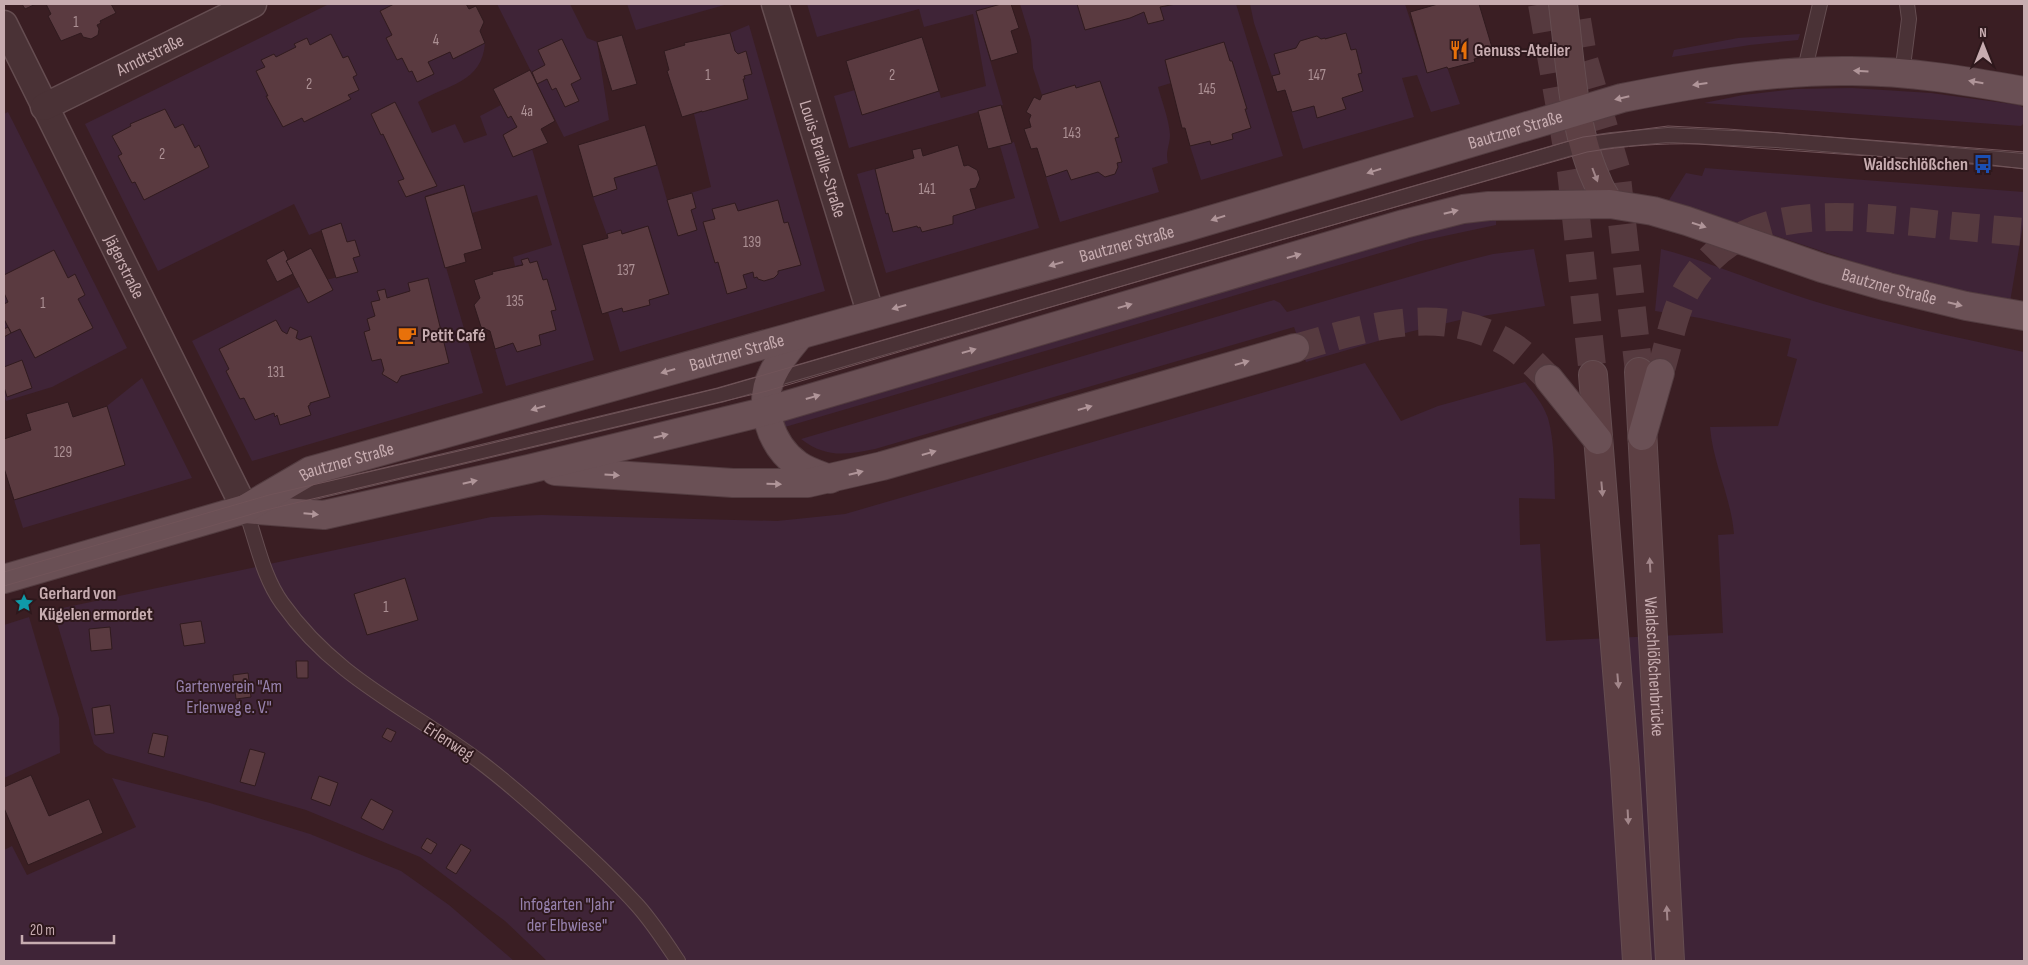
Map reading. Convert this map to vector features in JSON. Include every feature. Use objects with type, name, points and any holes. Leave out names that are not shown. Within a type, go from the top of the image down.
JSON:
[{"type":"main road","points":[[1563,4],[1577,110],[1596,181],[1610,204]]},
{"type":"main road","name":"Bautzner Straße","points":[[4,579],[245,509],[310,471],[1187,227],[1622,98],[1682,86],[1754,76],[1851,71],[1959,79],[2024,91]]},
{"type":"main road","name":"Bautzner Straße","points":[[245,509],[324,515],[529,469],[767,411],[1412,222],[1463,209],[1489,206],[1610,204],[1653,211],[1822,268],[1888,287],[1966,306],[2024,316]]},
{"type":"main road","points":[[800,336],[782,356],[770,381],[767,411],[775,438],[784,452],[799,465],[830,479]]},
{"type":"main road","points":[[529,469],[733,483],[795,484],[830,479],[882,466],[1294,348]]},
{"type":"main road","name":"Waldschlößchenbrücke","points":[[1650,372],[1642,436],[1670,961]]},
{"type":"main road","name":"Waldschlößchenbrücke","points":[[1593,376],[1625,769],[1636,961]]},
{"type":"main road","points":[[1549,379],[1598,440]]},
{"type":"street","name":"Arndtstraße","points":[[44,107],[253,4]]},
{"type":"street","name":"Louis-Braille-Straße","points":[[775,4],[871,315]]},
{"type":"street","name":"Jägerstraße","points":[[5,32],[245,509]]},
{"type":"lane","points":[[1804,72],[1820,4]]},
{"type":"lane","points":[[1902,74],[1909,19],[1908,4]]},
{"type":"lane","points":[[245,509],[720,395],[1585,144],[1668,134],[1776,140],[2024,161]]},
{"type":"lane","name":"Erlenweg","points":[[245,509],[260,559],[271,585],[282,603],[318,647],[374,693],[478,760],[532,804],[600,867],[639,907],[678,961]]},
{"type":"green space","points":[[329,4],[394,4],[380,11],[392,35],[397,60],[402,58],[409,72],[412,71],[418,82],[434,74],[428,62],[450,52],[454,59],[485,43],[477,67],[470,74],[462,81],[418,102],[432,133],[455,124],[464,143],[487,135],[480,116],[501,105],[508,118],[511,116],[517,127],[503,135],[513,156],[532,149],[594,360],[506,386],[495,349],[556,330],[537,261],[515,266],[513,257],[552,245],[537,195],[472,213],[464,185],[425,196],[483,393],[252,461],[192,341],[299,287],[357,272],[341,223],[309,235],[294,204],[158,271],[85,124]]},
{"type":"green space","points":[[497,4],[570,4],[587,38],[597,42],[609,120],[564,137]]},
{"type":"green space","points":[[627,4],[728,4],[636,30]]},
{"type":"green space","points":[[807,4],[1001,4],[976,12],[1003,105],[849,148],[834,96],[855,90],[862,114],[939,91],[941,98],[986,86],[973,14],[924,27],[919,9],[817,37]]},
{"type":"green space","points":[[1020,4],[1236,4],[1283,156],[1201,180],[1190,146],[1250,128],[1224,42],[1165,60],[1171,83],[1158,87],[1170,135],[1167,155],[1168,163],[1152,168],[1159,192],[1060,222],[1046,177],[1042,95],[1033,68],[1031,40]]},
{"type":"green space","points":[[1250,4],[1405,4],[1427,72],[1447,67],[1460,104],[1431,112],[1417,75],[1402,78],[1414,117],[1303,149],[1280,74],[1272,76],[1254,23]]},
{"type":"green space","points":[[749,25],[825,291],[620,352],[608,312],[669,294],[648,226],[608,238],[593,197],[617,189],[614,178],[657,165],[667,200],[711,187],[694,114],[748,99],[730,33]]},
{"type":"green space","points":[[1800,34],[1798,40],[1672,57],[1674,50],[1738,38]]},
{"type":"green space","points":[[1852,88],[1931,93],[2019,105],[2024,108],[2024,123],[2021,126],[1704,103],[1743,95],[1796,89]]},
{"type":"green space","points":[[8,112],[127,348],[52,387],[6,401],[4,395],[4,114]]},
{"type":"green space","points":[[1014,142],[1039,228],[886,273],[857,174],[875,169],[894,232],[1015,198],[1000,146]]},
{"type":"green space","points":[[1705,168],[2024,192],[2024,219],[2010,302],[1944,288],[1869,267],[1669,200],[1686,173],[1702,176]]},
{"type":"green space","points":[[1496,220],[1496,225],[1421,241],[785,427],[783,418],[1443,226]]},
{"type":"green space","points":[[1534,249],[1545,306],[1464,319],[1409,332],[1306,362],[1294,327],[875,449],[854,453],[827,452],[801,439],[1274,300],[1280,303],[1287,312],[1457,263],[1493,254]]},
{"type":"green space","points":[[1661,249],[1701,261],[1800,297],[1845,310],[2024,352],[2024,961],[547,961],[505,921],[420,857],[306,810],[106,753],[94,744],[53,610],[491,517],[542,515],[777,521],[845,514],[1365,363],[1401,421],[1438,406],[1525,382],[1538,399],[1548,418],[1552,437],[1555,499],[1519,498],[1520,545],[1540,544],[1546,641],[1723,633],[1718,535],[1734,534],[1710,427],[1778,426],[1797,359],[1787,356],[1791,339],[1700,318],[1655,311]]},
{"type":"green space","points":[[142,378],[192,478],[23,528],[14,500],[125,465],[107,406]]},
{"type":"green space","points":[[29,617],[59,718],[60,753],[4,778],[4,625]]},
{"type":"green space","points":[[112,778],[210,803],[310,834],[401,871],[449,905],[514,961],[4,961],[4,850],[12,846],[27,875],[136,827]]},
{"type":"building","points":[[22,4],[36,4],[25,9]]},
{"type":"building","points":[[46,4],[111,4],[116,13],[100,21],[101,23],[97,25],[99,29],[98,35],[91,39],[83,37],[81,33],[61,41],[48,16],[51,14]]},
{"type":"building","points":[[394,4],[466,4],[469,9],[476,6],[484,22],[480,31],[485,43],[453,59],[450,52],[428,62],[434,74],[417,82],[412,71],[409,72],[402,58],[397,60],[386,38],[392,35],[380,11]]},
{"type":"building","points":[[1001,4],[1011,4],[1019,28],[1011,31],[1018,53],[991,61],[976,11]]},
{"type":"building","points":[[1077,4],[1176,4],[1160,7],[1164,20],[1148,24],[1144,12],[1130,18],[1085,30]]},
{"type":"building","points":[[1438,4],[1479,4],[1494,54],[1474,59],[1475,62],[1427,73],[1410,12]]},
{"type":"building","points":[[730,33],[735,51],[738,54],[746,51],[752,74],[744,76],[745,79],[743,79],[748,99],[682,117],[667,71],[669,70],[664,51],[685,45],[684,43]]},
{"type":"building","points":[[1346,33],[1351,50],[1356,49],[1362,73],[1358,74],[1363,91],[1342,98],[1346,109],[1317,118],[1314,106],[1292,112],[1285,90],[1277,92],[1272,76],[1280,74],[1274,54],[1296,48],[1300,41],[1317,36],[1325,39]]},
{"type":"building","points":[[331,34],[343,58],[348,56],[357,75],[353,77],[359,90],[348,95],[351,99],[304,122],[302,118],[283,127],[266,96],[268,96],[256,71],[265,67],[261,60],[274,54],[276,57],[296,47],[294,44],[307,38],[310,45]]},
{"type":"building","points":[[622,35],[637,84],[612,91],[597,42]]},
{"type":"building","points":[[922,37],[939,91],[862,115],[846,61]]},
{"type":"building","points":[[562,39],[581,79],[571,84],[579,101],[565,107],[556,88],[552,90],[547,79],[537,84],[532,72],[545,65],[538,50]]},
{"type":"building","points":[[1224,42],[1230,61],[1232,61],[1251,128],[1232,134],[1233,139],[1211,145],[1210,141],[1190,146],[1185,128],[1182,128],[1165,60]]},
{"type":"building","points":[[530,70],[555,121],[541,129],[548,143],[513,157],[503,135],[517,127],[511,116],[508,118],[493,89]]},
{"type":"building","points":[[1100,81],[1119,137],[1115,138],[1122,162],[1117,163],[1118,167],[1115,174],[1105,177],[1098,172],[1071,180],[1067,170],[1046,177],[1037,148],[1031,149],[1024,129],[1031,127],[1029,120],[1031,115],[1026,112],[1034,97],[1040,100],[1042,95],[1075,85],[1076,88]]},
{"type":"building","points":[[395,102],[437,186],[406,197],[398,181],[404,179],[383,134],[381,135],[371,114]]},
{"type":"building","points":[[1001,105],[1012,143],[988,149],[978,111]]},
{"type":"building","points":[[165,109],[175,128],[183,124],[195,148],[199,145],[209,167],[144,200],[135,182],[132,183],[118,156],[122,154],[112,136],[131,126],[130,124]]},
{"type":"building","points":[[645,125],[657,165],[614,178],[617,189],[593,197],[578,145]]},
{"type":"building","points":[[958,145],[964,166],[968,165],[977,170],[980,179],[976,188],[970,189],[976,209],[953,216],[953,224],[922,232],[920,227],[918,228],[917,226],[893,232],[888,213],[886,214],[875,169],[914,158],[912,150],[921,148],[923,156]]},
{"type":"building","points":[[464,185],[482,249],[464,254],[466,262],[445,268],[425,197]]},
{"type":"building","points":[[692,193],[696,208],[691,210],[697,230],[678,236],[667,200]]},
{"type":"building","points":[[778,200],[784,223],[788,222],[801,265],[778,271],[774,278],[764,281],[757,277],[754,278],[753,272],[743,275],[747,288],[727,294],[718,262],[715,263],[703,222],[715,219],[712,209],[735,203],[738,211]]},
{"type":"building","points":[[341,223],[347,242],[355,240],[360,256],[353,258],[358,272],[336,278],[321,230]]},
{"type":"building","points":[[648,226],[669,294],[649,300],[650,305],[623,312],[622,308],[602,314],[582,245],[608,238],[607,234],[621,230],[622,234]]},
{"type":"building","points":[[311,248],[333,290],[308,303],[286,261]]},
{"type":"building","points":[[54,250],[68,278],[75,274],[85,295],[78,299],[93,328],[35,358],[20,329],[11,333],[4,319],[4,304],[8,302],[4,293],[4,275]]},
{"type":"building","points":[[284,250],[288,259],[286,261],[293,274],[277,282],[266,260]]},
{"type":"building","points":[[528,258],[530,263],[537,261],[543,280],[547,279],[556,310],[551,311],[556,330],[539,335],[541,345],[517,352],[513,343],[495,349],[490,331],[481,327],[474,305],[480,298],[474,280],[493,274],[492,272],[523,265],[521,260]]},
{"type":"building","points":[[428,278],[449,363],[401,376],[397,383],[382,374],[384,370],[381,359],[372,361],[364,332],[370,330],[367,319],[375,316],[371,302],[380,300],[377,291],[385,289],[387,298],[410,291],[408,283]]},
{"type":"building","points":[[276,320],[282,331],[287,334],[290,327],[298,331],[296,338],[300,340],[311,336],[330,397],[310,403],[308,406],[311,415],[280,425],[277,415],[275,417],[274,413],[255,420],[244,398],[240,399],[226,371],[229,369],[219,349]]},
{"type":"building","points":[[8,327],[11,333],[4,337],[4,329]]},
{"type":"building","points":[[22,360],[32,388],[7,397],[4,387],[4,367]]},
{"type":"building","points":[[68,402],[73,417],[107,406],[125,465],[14,500],[4,468],[4,439],[31,430],[26,414]]},
{"type":"building","points":[[405,578],[418,620],[367,635],[354,594]]},
{"type":"building","points":[[201,621],[205,643],[184,646],[180,624]]},
{"type":"building","points":[[110,627],[112,649],[91,651],[89,629]]},
{"type":"building","points":[[296,661],[308,661],[308,678],[297,678]]},
{"type":"building","points":[[248,673],[251,697],[236,699],[233,675]]},
{"type":"building","points":[[110,705],[114,733],[95,735],[92,708]]},
{"type":"building","points":[[387,728],[396,732],[391,742],[382,737]]},
{"type":"building","points":[[153,733],[168,736],[164,757],[148,753]]},
{"type":"building","points":[[250,749],[265,753],[255,786],[240,782]]},
{"type":"building","points":[[31,775],[49,816],[89,799],[103,833],[28,865],[4,808],[4,787]]},
{"type":"building","points":[[319,776],[338,783],[330,806],[311,799]]},
{"type":"building","points":[[371,799],[393,811],[383,830],[361,818]]},
{"type":"building","points":[[427,838],[437,844],[431,854],[421,848]]},
{"type":"building","points":[[461,844],[471,850],[456,874],[446,868]]},
{"type":"tunnel","points":[[1542,4],[1571,171],[1593,375]]},
{"type":"tunnel","points":[[1577,20],[1583,56],[1616,169],[1639,372]]},
{"type":"tunnel","points":[[1660,373],[1674,322],[1685,293],[1705,264],[1729,243],[1756,229],[1786,221],[1817,217],[1850,217],[2024,232]]},
{"type":"tunnel","points":[[1295,348],[1349,333],[1402,323],[1456,324],[1482,331],[1509,344],[1525,356],[1549,379]]},
{"type":"tram line","points":[[4,572],[269,495],[719,388],[1583,137],[1668,126],[2024,152]]},
{"type":"tram line","points":[[4,586],[266,510],[767,391],[1173,271],[1587,152],[1642,145],[1698,144],[1983,164],[2024,169]]},
{"type":"place","name":"Genuss-Atelier","points":[[1459,50]]},
{"type":"place","name":"Waldschlößchen","points":[[1983,164]]},
{"type":"place","name":"Petit Café","points":[[407,335]]},
{"type":"place","name":"Gerhard von Kügelen ermordet","points":[[24,603]]},
{"type":"park label","name":"Gartenverein \"Am Erlenweg e. V.\"","points":[[229,696]]},
{"type":"park label","name":"Infogarten \"Jahr der Elbwiese\"","points":[[567,914]]}]
